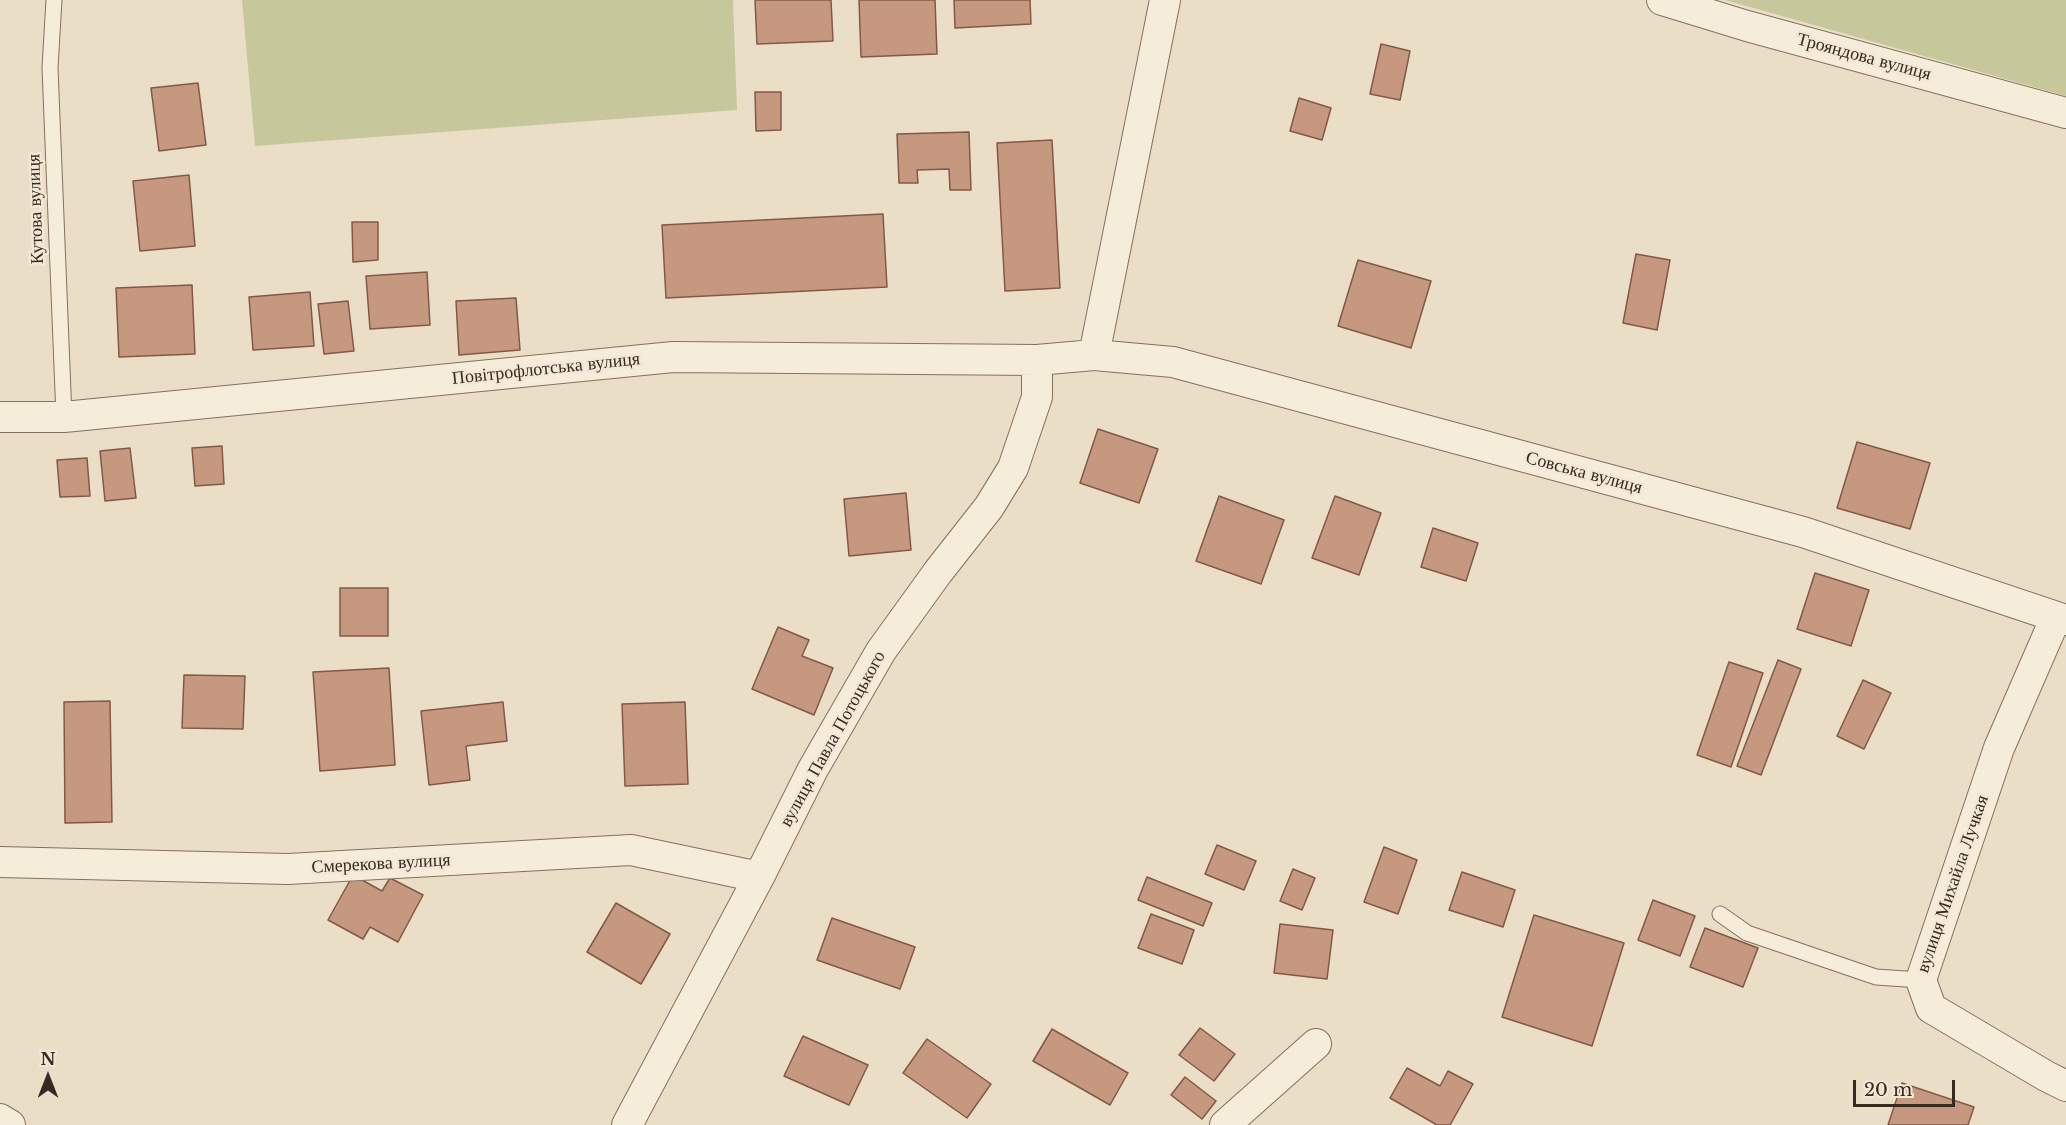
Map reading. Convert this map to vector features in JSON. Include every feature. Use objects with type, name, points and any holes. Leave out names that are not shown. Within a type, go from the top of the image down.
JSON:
[{"type":"street","points":[[1094,355],[1165,0]]},
{"type":"street","name":"Трояндова вулиця","points":[[1662,0],[1747,26],[2066,113]]},
{"type":"street","name":"Повітрофлотська вулиця","points":[[0,417],[64,417],[674,357],[1037,360],[1094,355]]},
{"type":"street","name":"Совська вулиця","points":[[1094,355],[1173,362],[1803,532],[2061,619]]},
{"type":"street","name":"вулиця Павла Потоцького","points":[[627,1125],[759,877],[813,769],[881,651],[938,572],[989,507],[1013,468],[1037,397],[1037,360]]},
{"type":"street","name":"вулиця Михайла Лучкая","points":[[2061,619],[1999,748],[1921,980],[1932,1008],[2066,1086]]},
{"type":"street","name":"Смерекова вулиця","points":[[0,862],[288,869],[631,850],[759,877]]},
{"type":"street","points":[[1225,1125],[1316,1044]]},
{"type":"street","points":[[0,1119],[10,1125]]},
{"type":"lane","name":"Кутова вулиця","points":[[54,0],[50,68],[64,417]]},
{"type":"lane","points":[[1720,914],[1747,933],[1876,977],[1921,980]]},
{"type":"green space","points":[[242,0],[733,0],[737,110],[255,146]]},
{"type":"green space","points":[[1725,0],[2066,0],[2066,96]]},
{"type":"building","points":[[755,0],[831,0],[833,41],[757,44]]},
{"type":"building","points":[[859,0],[935,0],[937,54],[861,57]]},
{"type":"building","points":[[954,0],[1030,0],[1031,24],[955,28]]},
{"type":"building","points":[[1381,44],[1410,51],[1400,100],[1370,94]]},
{"type":"building","points":[[198,83],[206,145],[159,151],[151,88]]},
{"type":"building","points":[[755,92],[781,92],[781,130],[756,131]]},
{"type":"building","points":[[1299,98],[1331,108],[1322,140],[1290,131]]},
{"type":"building","points":[[969,132],[971,190],[950,190],[949,169],[917,170],[918,183],[899,183],[897,134]]},
{"type":"building","points":[[1052,140],[1060,288],[1005,291],[997,143]]},
{"type":"building","points":[[189,175],[195,246],[140,251],[133,181]]},
{"type":"building","points":[[883,214],[887,287],[666,298],[662,225]]},
{"type":"building","points":[[352,222],[378,222],[378,260],[353,262]]},
{"type":"building","points":[[1636,254],[1670,260],[1657,330],[1623,323]]},
{"type":"building","points":[[1358,260],[1431,281],[1411,348],[1338,326]]},
{"type":"building","points":[[427,272],[430,325],[370,329],[366,276]]},
{"type":"building","points":[[192,285],[195,354],[119,357],[116,288]]},
{"type":"building","points":[[310,292],[314,346],[253,350],[249,297]]},
{"type":"building","points":[[516,298],[520,350],[459,355],[456,301]]},
{"type":"building","points":[[348,301],[354,351],[324,354],[318,304]]},
{"type":"building","points":[[1098,429],[1158,449],[1139,503],[1080,483]]},
{"type":"building","points":[[1857,442],[1930,463],[1910,529],[1837,508]]},
{"type":"building","points":[[222,446],[224,484],[195,486],[192,448]]},
{"type":"building","points":[[130,448],[136,498],[105,501],[100,451]]},
{"type":"building","points":[[87,458],[90,496],[60,497],[57,460]]},
{"type":"building","points":[[906,493],[911,550],[849,556],[844,499]]},
{"type":"building","points":[[1219,496],[1284,520],[1261,584],[1196,561]]},
{"type":"building","points":[[1335,496],[1381,513],[1359,575],[1312,558]]},
{"type":"building","points":[[1433,528],[1478,543],[1466,581],[1421,567]]},
{"type":"building","points":[[1815,573],[1869,590],[1851,646],[1797,629]]},
{"type":"building","points":[[340,588],[388,588],[388,636],[340,636]]},
{"type":"building","points":[[778,627],[809,640],[802,656],[833,668],[814,715],[752,689]]},
{"type":"building","points":[[1778,660],[1801,669],[1761,775],[1737,766]]},
{"type":"building","points":[[1729,662],[1763,673],[1731,767],[1697,755]]},
{"type":"building","points":[[389,668],[395,765],[320,771],[313,672]]},
{"type":"building","points":[[184,675],[245,676],[243,729],[182,728]]},
{"type":"building","points":[[1863,680],[1891,693],[1864,749],[1837,736]]},
{"type":"building","points":[[110,701],[112,822],[65,823],[64,702]]},
{"type":"building","points":[[503,702],[507,741],[466,746],[470,780],[429,785],[421,711]]},
{"type":"building","points":[[685,702],[688,784],[625,786],[622,704]]},
{"type":"building","points":[[1217,845],[1256,861],[1244,890],[1205,874]]},
{"type":"building","points":[[1384,847],[1417,860],[1398,914],[1364,902]]},
{"type":"building","points":[[1293,869],[1315,878],[1302,910],[1280,901]]},
{"type":"building","points":[[1462,872],[1515,890],[1503,927],[1449,910]]},
{"type":"building","points":[[353,875],[382,891],[390,878],[423,895],[398,942],[370,927],[363,939],[328,920]]},
{"type":"building","points":[[1147,877],[1212,903],[1203,926],[1138,900]]},
{"type":"building","points":[[1653,900],[1695,916],[1680,956],[1638,940]]},
{"type":"building","points":[[616,903],[670,934],[641,984],[587,952]]},
{"type":"building","points":[[1151,914],[1194,930],[1182,964],[1138,948]]},
{"type":"building","points":[[1534,915],[1624,943],[1592,1046],[1502,1017]]},
{"type":"building","points":[[832,918],[915,947],[900,989],[817,960]]},
{"type":"building","points":[[1280,924],[1333,930],[1327,979],[1274,973]]},
{"type":"building","points":[[1705,928],[1758,948],[1743,987],[1690,967]]},
{"type":"building","points":[[1200,1028],[1235,1054],[1214,1081],[1179,1055]]},
{"type":"building","points":[[1052,1029],[1128,1073],[1110,1105],[1033,1061]]},
{"type":"building","points":[[803,1036],[868,1065],[849,1105],[784,1076]]},
{"type":"building","points":[[927,1039],[991,1084],[967,1118],[903,1073]]},
{"type":"building","points":[[1407,1068],[1440,1086],[1448,1071],[1473,1084],[1450,1125],[1437,1125],[1390,1098]]},
{"type":"building","points":[[1185,1077],[1216,1101],[1202,1119],[1171,1095]]},
{"type":"building","points":[[1902,1083],[1974,1107],[1968,1125],[1888,1125]]}]
